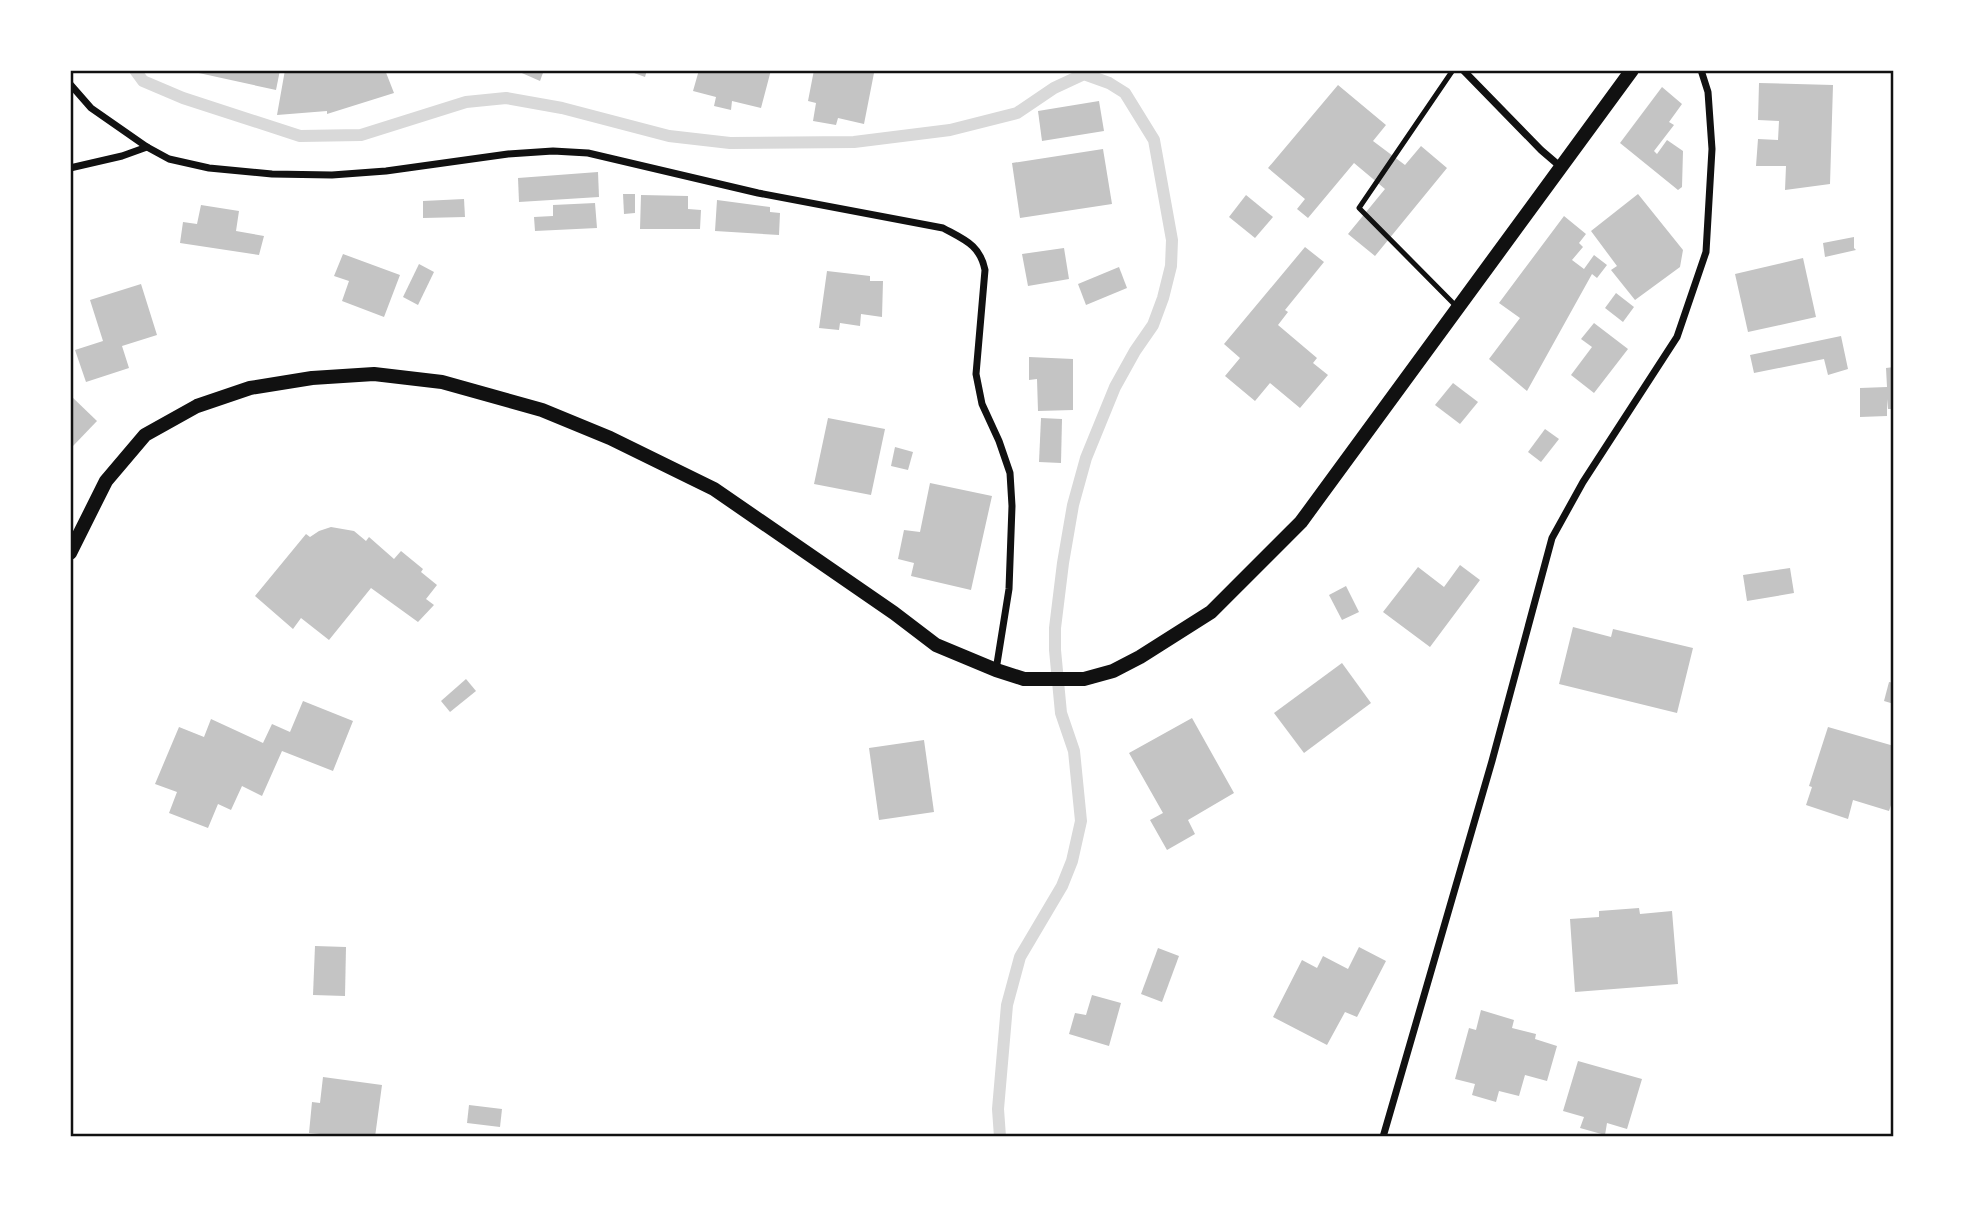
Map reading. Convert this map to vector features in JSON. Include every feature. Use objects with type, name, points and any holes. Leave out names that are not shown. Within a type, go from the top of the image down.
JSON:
[{"type":"main road","points":[[70,553],[106,481],[145,435],[197,406],[250,388],[312,378],[374,374],[442,382],[542,410],[610,438],[714,489],[936,645],[996,670],[1024,679],[1084,679],[1113,671],[1211,612],[1301,522],[1632,70]]},
{"type":"street","points":[[1463,70],[1562,168]]},
{"type":"street","points":[[1383,1137],[1492,761],[1552,538],[1583,482],[1677,337],[1706,252],[1712,149],[1708,92],[1700,70]]},
{"type":"street","points":[[70,84],[91,108],[147,147],[169,159],[209,168],[272,174],[332,175],[386,171],[508,154],[553,151],[588,153],[758,193],[943,228],[968,242],[982,256],[985,271],[976,374],[982,404],[1010,473],[1012,506],[1009,589],[996,670]]},
{"type":"street","points":[[70,168],[122,156],[147,147]]},
{"type":"lane","points":[[1453,70],[1359,208],[1458,308]]},
{"type":"building","points":[[185,70],[280,70],[276,90]]},
{"type":"building","points":[[285,70],[385,70],[394,93],[327,114],[327,111],[277,115]]},
{"type":"building","points":[[515,70],[544,70],[540,81]]},
{"type":"building","points":[[626,70],[647,70],[645,77]]},
{"type":"building","points":[[699,70],[771,70],[761,108],[732,101],[731,110],[714,106],[716,97],[693,91]]},
{"type":"building","points":[[814,70],[858,70],[874,73],[864,124],[838,118],[836,125],[813,121],[816,103],[808,101]]},
{"type":"building","points":[[1759,83],[1833,85],[1830,184],[1785,190],[1786,166],[1756,166],[1758,139],[1778,140],[1779,121],[1758,120]]},
{"type":"building","points":[[1338,85],[1386,125],[1373,141],[1405,165],[1421,146],[1447,168],[1375,256],[1348,234],[1385,189],[1354,163],[1308,218],[1297,209],[1305,199],[1268,168]]},
{"type":"building","points":[[1662,87],[1682,104],[1669,122],[1674,125],[1654,151],[1657,154],[1667,140],[1683,151],[1682,187],[1678,190],[1620,143]]},
{"type":"building","points":[[1099,101],[1104,131],[1042,141],[1038,111]]},
{"type":"building","points":[[1103,149],[1112,204],[1020,218],[1012,163]]},
{"type":"building","points":[[598,172],[599,197],[519,202],[518,178]]},
{"type":"building","points":[[623,194],[635,194],[635,213],[624,214]]},
{"type":"building","points":[[1638,194],[1683,250],[1680,267],[1635,300],[1611,270],[1617,266],[1591,231]]},
{"type":"building","points":[[641,195],[688,196],[688,209],[701,210],[700,229],[640,229]]},
{"type":"building","points":[[1246,195],[1273,217],[1255,238],[1229,217]]},
{"type":"building","points":[[464,199],[465,217],[423,218],[423,201]]},
{"type":"building","points":[[717,200],[770,207],[770,212],[780,213],[779,235],[715,231]]},
{"type":"building","points":[[595,203],[597,228],[535,231],[534,217],[553,216],[553,205]]},
{"type":"building","points":[[201,205],[239,211],[236,231],[264,236],[259,255],[180,243],[183,222],[197,224]]},
{"type":"building","points":[[1564,216],[1586,234],[1579,243],[1583,247],[1572,260],[1584,269],[1594,255],[1607,265],[1597,278],[1592,274],[1527,391],[1489,359],[1520,318],[1499,303]]},
{"type":"building","points":[[1854,237],[1856,250],[1825,257],[1823,243]]},
{"type":"building","points":[[1305,247],[1324,262],[1285,310],[1288,312],[1278,325],[1317,358],[1313,363],[1328,375],[1300,408],[1270,383],[1255,401],[1225,376],[1240,358],[1224,344]]},
{"type":"building","points":[[1064,248],[1069,279],[1028,286],[1022,254]]},
{"type":"building","points":[[343,254],[400,275],[384,317],[342,301],[349,281],[334,276]]},
{"type":"building","points":[[1803,258],[1816,317],[1748,332],[1735,274]]},
{"type":"building","points":[[419,264],[434,272],[418,305],[403,297]]},
{"type":"building","points":[[1119,267],[1127,288],[1086,305],[1078,284]]},
{"type":"building","points":[[827,271],[870,276],[870,281],[883,281],[882,317],[861,314],[860,326],[840,323],[839,330],[819,328]]},
{"type":"building","points":[[141,284],[157,335],[122,346],[129,368],[86,382],[75,350],[103,341],[90,300]]},
{"type":"building","points":[[1616,293],[1634,307],[1623,322],[1605,308]]},
{"type":"building","points":[[1594,323],[1628,349],[1594,393],[1571,375],[1592,347],[1581,339]]},
{"type":"building","points":[[1841,336],[1848,369],[1828,375],[1824,359],[1754,373],[1750,355]]},
{"type":"building","points":[[1029,357],[1073,359],[1073,410],[1038,411],[1037,379],[1029,380]]},
{"type":"building","points":[[1894,367],[1894,409],[1888,409],[1887,399],[1887,416],[1860,417],[1860,388],[1887,387],[1886,368]]},
{"type":"building","points":[[1453,383],[1478,402],[1460,424],[1435,405]]},
{"type":"building","points":[[70,395],[97,421],[73,446],[70,443]]},
{"type":"building","points":[[828,418],[885,429],[871,495],[814,484]]},
{"type":"building","points":[[1041,418],[1062,419],[1061,463],[1039,462]]},
{"type":"building","points":[[1545,429],[1559,439],[1541,462],[1528,452]]},
{"type":"building","points":[[895,447],[913,452],[908,470],[891,466]]},
{"type":"building","points":[[930,483],[992,496],[971,590],[911,576],[914,563],[898,559],[904,530],[920,532]]},
{"type":"building","points":[[331,527],[354,531],[366,541],[369,537],[394,559],[401,551],[437,585],[426,599],[434,605],[418,622],[371,588],[329,640],[301,618],[293,629],[255,596],[306,534],[310,537]]},
{"type":"building","points":[[1460,565],[1480,580],[1430,647],[1383,612],[1418,567],[1444,587]]},
{"type":"building","points":[[1790,568],[1794,593],[1747,601],[1743,575]]},
{"type":"building","points":[[1346,586],[1359,612],[1342,620],[1329,595]]},
{"type":"building","points":[[1573,627],[1611,637],[1613,629],[1693,648],[1677,713],[1559,684]]},
{"type":"building","points":[[1342,663],[1371,703],[1304,753],[1274,713]]},
{"type":"building","points":[[466,679],[476,691],[450,712],[441,701]]},
{"type":"building","points":[[1889,682],[1894,683],[1894,704],[1884,701]]},
{"type":"building","points":[[303,701],[353,721],[333,771],[282,751],[262,796],[242,786],[231,810],[218,804],[208,828],[169,813],[177,792],[155,784],[179,727],[204,737],[211,719],[263,743],[272,724],[290,732]]},
{"type":"building","points":[[1192,718],[1234,793],[1188,820],[1195,834],[1167,850],[1150,820],[1163,813],[1129,753]]},
{"type":"building","points":[[1828,727],[1894,746],[1894,796],[1889,811],[1853,800],[1848,819],[1806,805],[1812,787],[1809,786]]},
{"type":"building","points":[[924,740],[934,812],[879,820],[869,748]]},
{"type":"building","points":[[1639,908],[1640,914],[1672,911],[1678,984],[1575,992],[1570,919],[1599,917],[1599,911]]},
{"type":"building","points":[[315,946],[346,947],[345,996],[313,995]]},
{"type":"building","points":[[1359,947],[1386,961],[1357,1017],[1345,1012],[1327,1045],[1273,1017],[1302,960],[1317,968],[1323,956],[1348,969]]},
{"type":"building","points":[[1158,948],[1179,956],[1162,1002],[1141,994]]},
{"type":"building","points":[[1092,995],[1121,1003],[1109,1046],[1069,1034],[1075,1013],[1086,1015]]},
{"type":"building","points":[[1481,1010],[1514,1020],[1512,1028],[1536,1034],[1535,1039],[1557,1046],[1547,1081],[1525,1075],[1519,1096],[1499,1091],[1496,1102],[1472,1095],[1475,1084],[1455,1079],[1469,1028],[1476,1030]]},
{"type":"building","points":[[1578,1061],[1642,1079],[1627,1129],[1607,1123],[1605,1135],[1580,1128],[1584,1117],[1563,1111]]},
{"type":"building","points":[[323,1077],[382,1085],[375,1137],[309,1133],[312,1102],[320,1103]]},
{"type":"building","points":[[469,1105],[502,1109],[500,1127],[467,1123]]},
{"type":"waterway","points":[[135,70],[143,81],[183,98],[300,136],[361,135],[466,102],[506,98],[562,108],[669,136],[730,143],[854,142],[950,130],[1017,113],[1054,88],[1084,74],[1109,83],[1125,93],[1154,140],[1172,240],[1171,266],[1153,325],[1115,387],[1086,458],[1073,505],[1063,563],[1055,650],[1061,713],[1074,751],[1081,821],[1072,861],[1062,886],[1020,957],[1007,1005],[998,1109],[1000,1137]]}]
